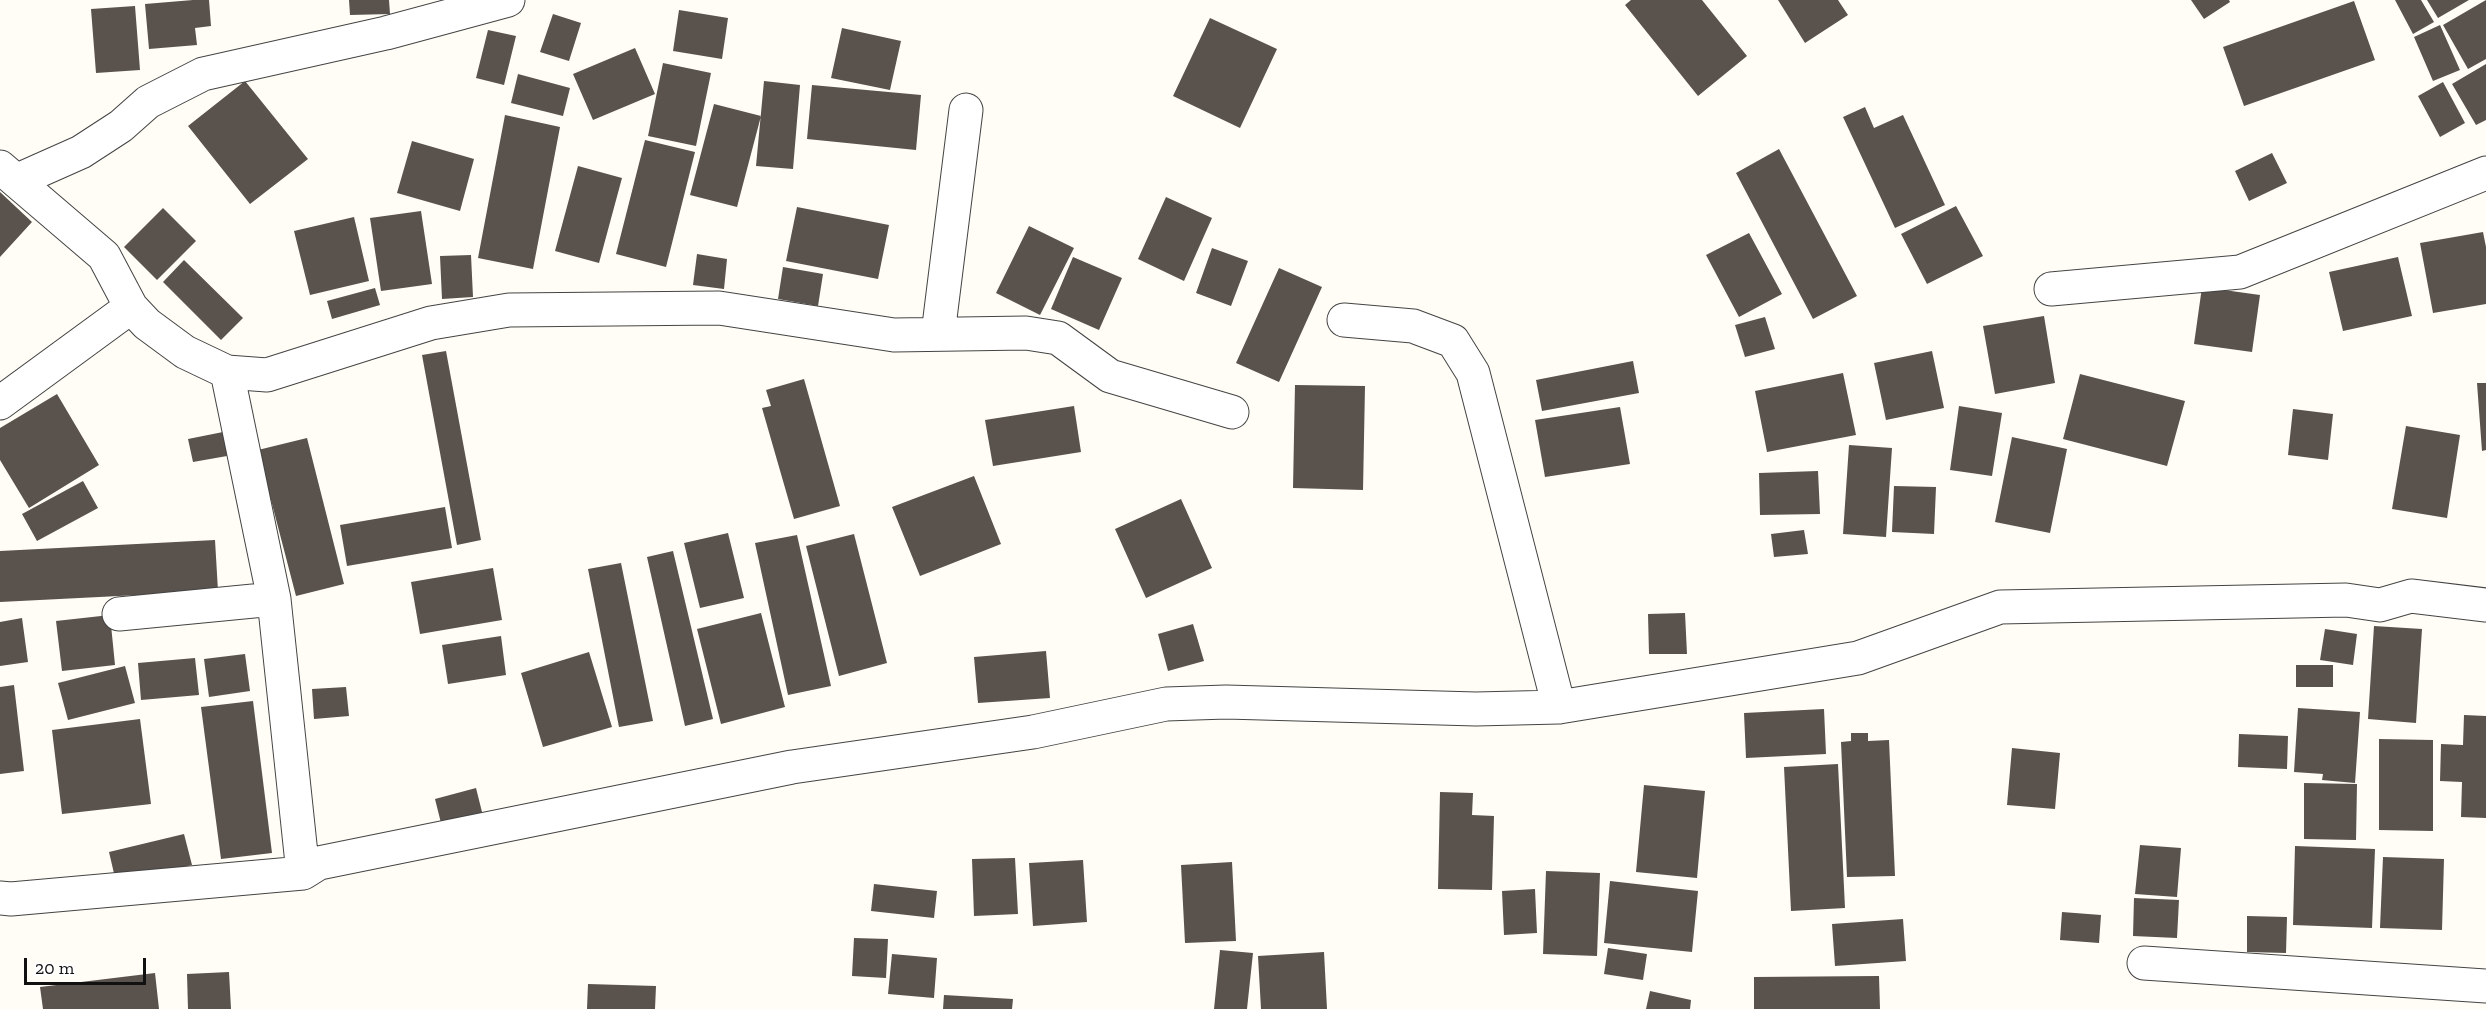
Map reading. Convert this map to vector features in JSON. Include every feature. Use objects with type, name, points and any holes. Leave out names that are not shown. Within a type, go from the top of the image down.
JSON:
[{"type":"street","points":[[9,174],[81,152],[121,126],[148,102],[203,74],[387,33],[508,0]]},
{"type":"street","points":[[938,334],[966,110]]},
{"type":"street","points":[[2051,289],[2240,272],[2486,173]]},
{"type":"street","points":[[9,174],[104,256],[131,307],[147,324],[185,352],[226,372],[267,375],[431,323],[509,310],[719,308],[894,335],[1026,333],[1059,338],[1110,376],[1232,412]]},
{"type":"street","points":[[0,403],[131,307]]},
{"type":"street","points":[[1344,320],[1413,326],[1453,341],[1473,373],[1559,707]]},
{"type":"street","points":[[226,372],[274,599],[303,873]]},
{"type":"street","points":[[0,898],[11,899],[303,873],[319,863],[780,770],[1033,732],[1166,704],[1226,702],[1476,709],[1559,707],[1858,658],[2000,607],[2346,600],[2380,605],[2411,596],[2486,605]]},
{"type":"street","points":[[119,614],[274,599]]},
{"type":"street","points":[[2144,963],[2486,986]]},
{"type":"building","points":[[209,0],[211,26],[195,28],[197,45],[149,49],[145,4]]},
{"type":"building","points":[[349,0],[389,0],[390,14],[350,15]]},
{"type":"building","points":[[1631,0],[1702,0],[1747,56],[1698,96],[1625,5]]},
{"type":"building","points":[[1778,0],[1838,0],[1848,15],[1805,43]]},
{"type":"building","points":[[2191,0],[2229,0],[2230,2],[2204,19]]},
{"type":"building","points":[[2395,0],[2421,0],[2434,22],[2413,34]]},
{"type":"building","points":[[2427,0],[2469,0],[2438,18]]},
{"type":"building","points":[[2486,0],[2486,59],[2468,69],[2443,25]]},
{"type":"building","points":[[2354,1],[2375,60],[2244,106],[2223,47]]},
{"type":"building","points":[[135,6],[140,70],[96,73],[91,9]]},
{"type":"building","points":[[679,10],[728,18],[722,59],[673,51]]},
{"type":"building","points":[[553,14],[581,23],[569,61],[540,52]]},
{"type":"building","points":[[1210,18],[1277,49],[1240,128],[1173,96]]},
{"type":"building","points":[[2440,25],[2460,70],[2433,81],[2414,37]]},
{"type":"building","points":[[842,28],[901,41],[890,90],[831,78]]},
{"type":"building","points":[[488,30],[516,36],[504,85],[476,78]]},
{"type":"building","points":[[635,48],[655,94],[593,120],[573,74]]},
{"type":"building","points":[[663,63],[711,73],[696,146],[648,136]]},
{"type":"building","points":[[2486,64],[2486,120],[2476,125],[2452,84]]},
{"type":"building","points":[[518,74],[570,88],[563,116],[511,103]]},
{"type":"building","points":[[245,81],[308,159],[250,204],[188,126]]},
{"type":"building","points":[[764,81],[800,85],[793,169],[756,166]]},
{"type":"building","points":[[2443,82],[2465,123],[2440,137],[2418,96]]},
{"type":"building","points":[[812,85],[921,95],[916,150],[807,139]]},
{"type":"building","points":[[714,104],[761,116],[737,207],[690,195]]},
{"type":"building","points":[[1865,107],[1874,128],[1903,115],[1945,205],[1895,228],[1843,117]]},
{"type":"building","points":[[505,115],[560,127],[533,269],[478,258]]},
{"type":"building","points":[[645,140],[695,152],[666,267],[616,254]]},
{"type":"building","points":[[412,141],[474,159],[460,211],[397,193]]},
{"type":"building","points":[[1779,149],[1857,296],[1813,319],[1736,173]]},
{"type":"building","points":[[2272,153],[2287,183],[2249,201],[2235,171]]},
{"type":"building","points":[[578,166],[622,178],[599,263],[555,251]]},
{"type":"building","points":[[0,192],[32,222],[0,257]]},
{"type":"building","points":[[1166,197],[1212,218],[1184,281],[1138,259]]},
{"type":"building","points":[[1956,206],[1983,256],[1927,284],[1901,234]]},
{"type":"building","points":[[797,207],[889,225],[878,279],[786,261]]},
{"type":"building","points":[[163,208],[196,241],[157,280],[124,247]]},
{"type":"building","points":[[421,211],[432,284],[381,291],[370,218]]},
{"type":"building","points":[[354,217],[369,281],[310,295],[294,231]]},
{"type":"building","points":[[1029,226],[1074,248],[1040,315],[996,293]]},
{"type":"building","points":[[2483,232],[2486,247],[2486,304],[2433,313],[2420,243]]},
{"type":"building","points":[[1749,233],[1782,294],[1739,317],[1706,255]]},
{"type":"building","points":[[1212,248],[1248,261],[1231,306],[1196,293]]},
{"type":"building","points":[[697,254],[727,259],[724,289],[693,285]]},
{"type":"building","points":[[471,255],[473,297],[442,299],[440,256]]},
{"type":"building","points":[[1073,257],[1122,278],[1099,330],[1051,309]]},
{"type":"building","points":[[2398,257],[2412,316],[2343,331],[2329,272]]},
{"type":"building","points":[[184,260],[243,318],[221,340],[163,282]]},
{"type":"building","points":[[783,267],[823,274],[818,306],[778,299]]},
{"type":"building","points":[[1279,268],[1322,287],[1279,382],[1236,363]]},
{"type":"building","points":[[2202,287],[2260,295],[2252,352],[2194,344]]},
{"type":"building","points":[[375,288],[380,305],[332,319],[327,301]]},
{"type":"building","points":[[2044,316],[2055,383],[1995,394],[1983,326]]},
{"type":"building","points":[[1765,317],[1775,349],[1745,357],[1735,325]]},
{"type":"building","points":[[446,351],[481,540],[457,545],[422,355]]},
{"type":"building","points":[[1932,351],[1944,408],[1886,420],[1874,363]]},
{"type":"building","points":[[1633,361],[1639,393],[1542,411],[1536,380]]},
{"type":"building","points":[[1843,373],[1856,435],[1767,452],[1755,391]]},
{"type":"building","points":[[2080,374],[2185,401],[2167,466],[2063,439]]},
{"type":"building","points":[[804,379],[840,506],[794,519],[762,408],[771,406],[766,390]]},
{"type":"building","points":[[2477,383],[2486,383],[2486,450],[2482,451]]},
{"type":"building","points":[[1295,385],[1365,386],[1363,490],[1293,488]]},
{"type":"building","points":[[57,394],[99,465],[29,508],[0,460],[0,428]]},
{"type":"building","points":[[1074,406],[1081,452],[993,466],[985,420]]},
{"type":"building","points":[[1959,406],[2002,413],[1992,476],[1950,470]]},
{"type":"building","points":[[1620,407],[1630,464],[1545,477],[1535,420]]},
{"type":"building","points":[[2293,409],[2333,414],[2328,460],[2288,455]]},
{"type":"building","points":[[2406,426],[2460,435],[2447,518],[2392,509]]},
{"type":"building","points":[[223,432],[227,456],[193,462],[188,439]]},
{"type":"building","points":[[2012,437],[2067,449],[2050,533],[1995,522]]},
{"type":"building","points":[[307,438],[344,584],[296,596],[258,450]]},
{"type":"building","points":[[1849,445],[1892,448],[1886,537],[1843,534]]},
{"type":"building","points":[[1818,471],[1820,514],[1760,515],[1759,473]]},
{"type":"building","points":[[974,476],[1001,544],[920,576],[892,507]]},
{"type":"building","points":[[83,481],[98,508],[37,541],[22,514]]},
{"type":"building","points":[[1894,486],[1936,487],[1934,534],[1892,532]]},
{"type":"building","points":[[1181,499],[1212,568],[1146,598],[1115,529]]},
{"type":"building","points":[[445,507],[452,548],[347,566],[340,525]]},
{"type":"building","points":[[1804,530],[1808,554],[1774,557],[1771,534]]},
{"type":"building","points":[[728,533],[744,598],[700,608],[684,543]]},
{"type":"building","points":[[854,534],[887,663],[839,676],[806,546]]},
{"type":"building","points":[[797,535],[831,686],[788,695],[755,543]]},
{"type":"building","points":[[215,540],[218,591],[0,602],[0,551]]},
{"type":"building","points":[[673,551],[713,719],[685,726],[647,557]]},
{"type":"building","points":[[621,563],[653,721],[619,727],[588,569]]},
{"type":"building","points":[[493,568],[502,620],[420,634],[411,582]]},
{"type":"building","points":[[761,613],[785,707],[721,724],[697,629]]},
{"type":"building","points":[[1685,613],[1687,654],[1649,654],[1648,614]]},
{"type":"building","points":[[110,615],[115,665],[62,671],[56,621]]},
{"type":"building","points":[[22,618],[28,662],[0,666],[0,622]]},
{"type":"building","points":[[1193,624],[1204,661],[1168,671],[1158,634]]},
{"type":"building","points":[[2374,626],[2422,629],[2416,723],[2368,719]]},
{"type":"building","points":[[2325,629],[2357,634],[2353,665],[2320,660]]},
{"type":"building","points":[[501,636],[506,675],[448,684],[442,645]]},
{"type":"building","points":[[1046,651],[1050,698],[978,703],[974,657]]},
{"type":"building","points":[[589,652],[612,727],[543,747],[521,673]]},
{"type":"building","points":[[245,654],[250,691],[209,697],[204,659]]},
{"type":"building","points":[[195,658],[199,695],[141,700],[138,663]]},
{"type":"building","points":[[2296,665],[2333,665],[2333,687],[2296,687]]},
{"type":"building","points":[[125,666],[135,703],[68,720],[58,683]]},
{"type":"building","points":[[14,685],[24,771],[0,774],[0,687]]},
{"type":"building","points":[[346,687],[349,716],[314,719],[312,689]]},
{"type":"building","points":[[253,701],[272,853],[221,859],[201,707]]},
{"type":"building","points":[[2298,708],[2360,712],[2355,783],[2322,780],[2323,774],[2294,772]]},
{"type":"building","points":[[1824,709],[1826,754],[1746,758],[1744,713]]},
{"type":"building","points":[[2464,715],[2486,716],[2486,818],[2461,817],[2462,782],[2440,781],[2441,744],[2463,745]]},
{"type":"building","points":[[140,719],[151,804],[62,814],[52,730]]},
{"type":"building","points":[[1851,733],[1868,733],[1868,741],[1889,740],[1895,876],[1847,877],[1841,742],[1851,741]]},
{"type":"building","points":[[2239,734],[2288,736],[2287,769],[2238,767]]},
{"type":"building","points":[[2379,739],[2433,740],[2433,831],[2379,830]]},
{"type":"building","points":[[2012,748],[2060,753],[2055,809],[2007,805]]},
{"type":"building","points":[[1838,764],[1845,908],[1791,911],[1784,767]]},
{"type":"building","points":[[2304,783],[2357,784],[2356,840],[2304,839]]},
{"type":"building","points":[[1644,785],[1705,791],[1697,878],[1636,872]]},
{"type":"building","points":[[476,788],[483,816],[442,827],[435,799]]},
{"type":"building","points":[[1440,792],[1473,793],[1472,815],[1494,816],[1492,890],[1438,889]]},
{"type":"building","points":[[184,834],[192,865],[116,882],[109,852]]},
{"type":"building","points":[[2140,845],[2181,848],[2177,897],[2135,894]]},
{"type":"building","points":[[2295,846],[2375,849],[2372,928],[2293,925]]},
{"type":"building","points":[[2383,857],[2444,859],[2442,930],[2380,928]]},
{"type":"building","points":[[1015,858],[1018,914],[974,916],[972,859]]},
{"type":"building","points":[[1083,860],[1087,922],[1033,926],[1029,863]]},
{"type":"building","points":[[1232,862],[1236,941],[1185,943],[1181,865]]},
{"type":"building","points":[[1546,871],[1600,873],[1597,956],[1543,954]]},
{"type":"building","points":[[1610,881],[1698,891],[1692,952],[1604,943]]},
{"type":"building","points":[[874,884],[937,891],[934,918],[871,911]]},
{"type":"building","points":[[1535,889],[1537,933],[1504,935],[1502,891]]},
{"type":"building","points":[[2134,898],[2179,900],[2177,938],[2133,936]]},
{"type":"building","points":[[2062,912],[2101,915],[2099,943],[2060,940]]},
{"type":"building","points":[[2247,916],[2287,917],[2286,953],[2247,952]]},
{"type":"building","points":[[1903,919],[1906,961],[1835,966],[1832,924]]},
{"type":"building","points":[[854,938],[888,939],[886,978],[852,976]]},
{"type":"building","points":[[1608,948],[1647,954],[1643,980],[1604,974]]},
{"type":"building","points":[[1220,950],[1253,953],[1247,1009],[1214,1009]]},
{"type":"building","points":[[1324,952],[1327,1009],[1261,1009],[1258,956]]},
{"type":"building","points":[[892,954],[937,958],[934,998],[888,994]]},
{"type":"building","points":[[229,972],[231,1009],[188,1009],[187,974]]},
{"type":"building","points":[[155,973],[159,1009],[43,1009],[40,987]]},
{"type":"building","points":[[1879,976],[1880,1009],[1754,1009],[1754,977]]},
{"type":"building","points":[[588,984],[656,986],[655,1009],[587,1009]]},
{"type":"building","points":[[1650,991],[1691,1000],[1690,1009],[1646,1009]]},
{"type":"building","points":[[944,995],[1013,999],[1012,1009],[943,1009]]}]
